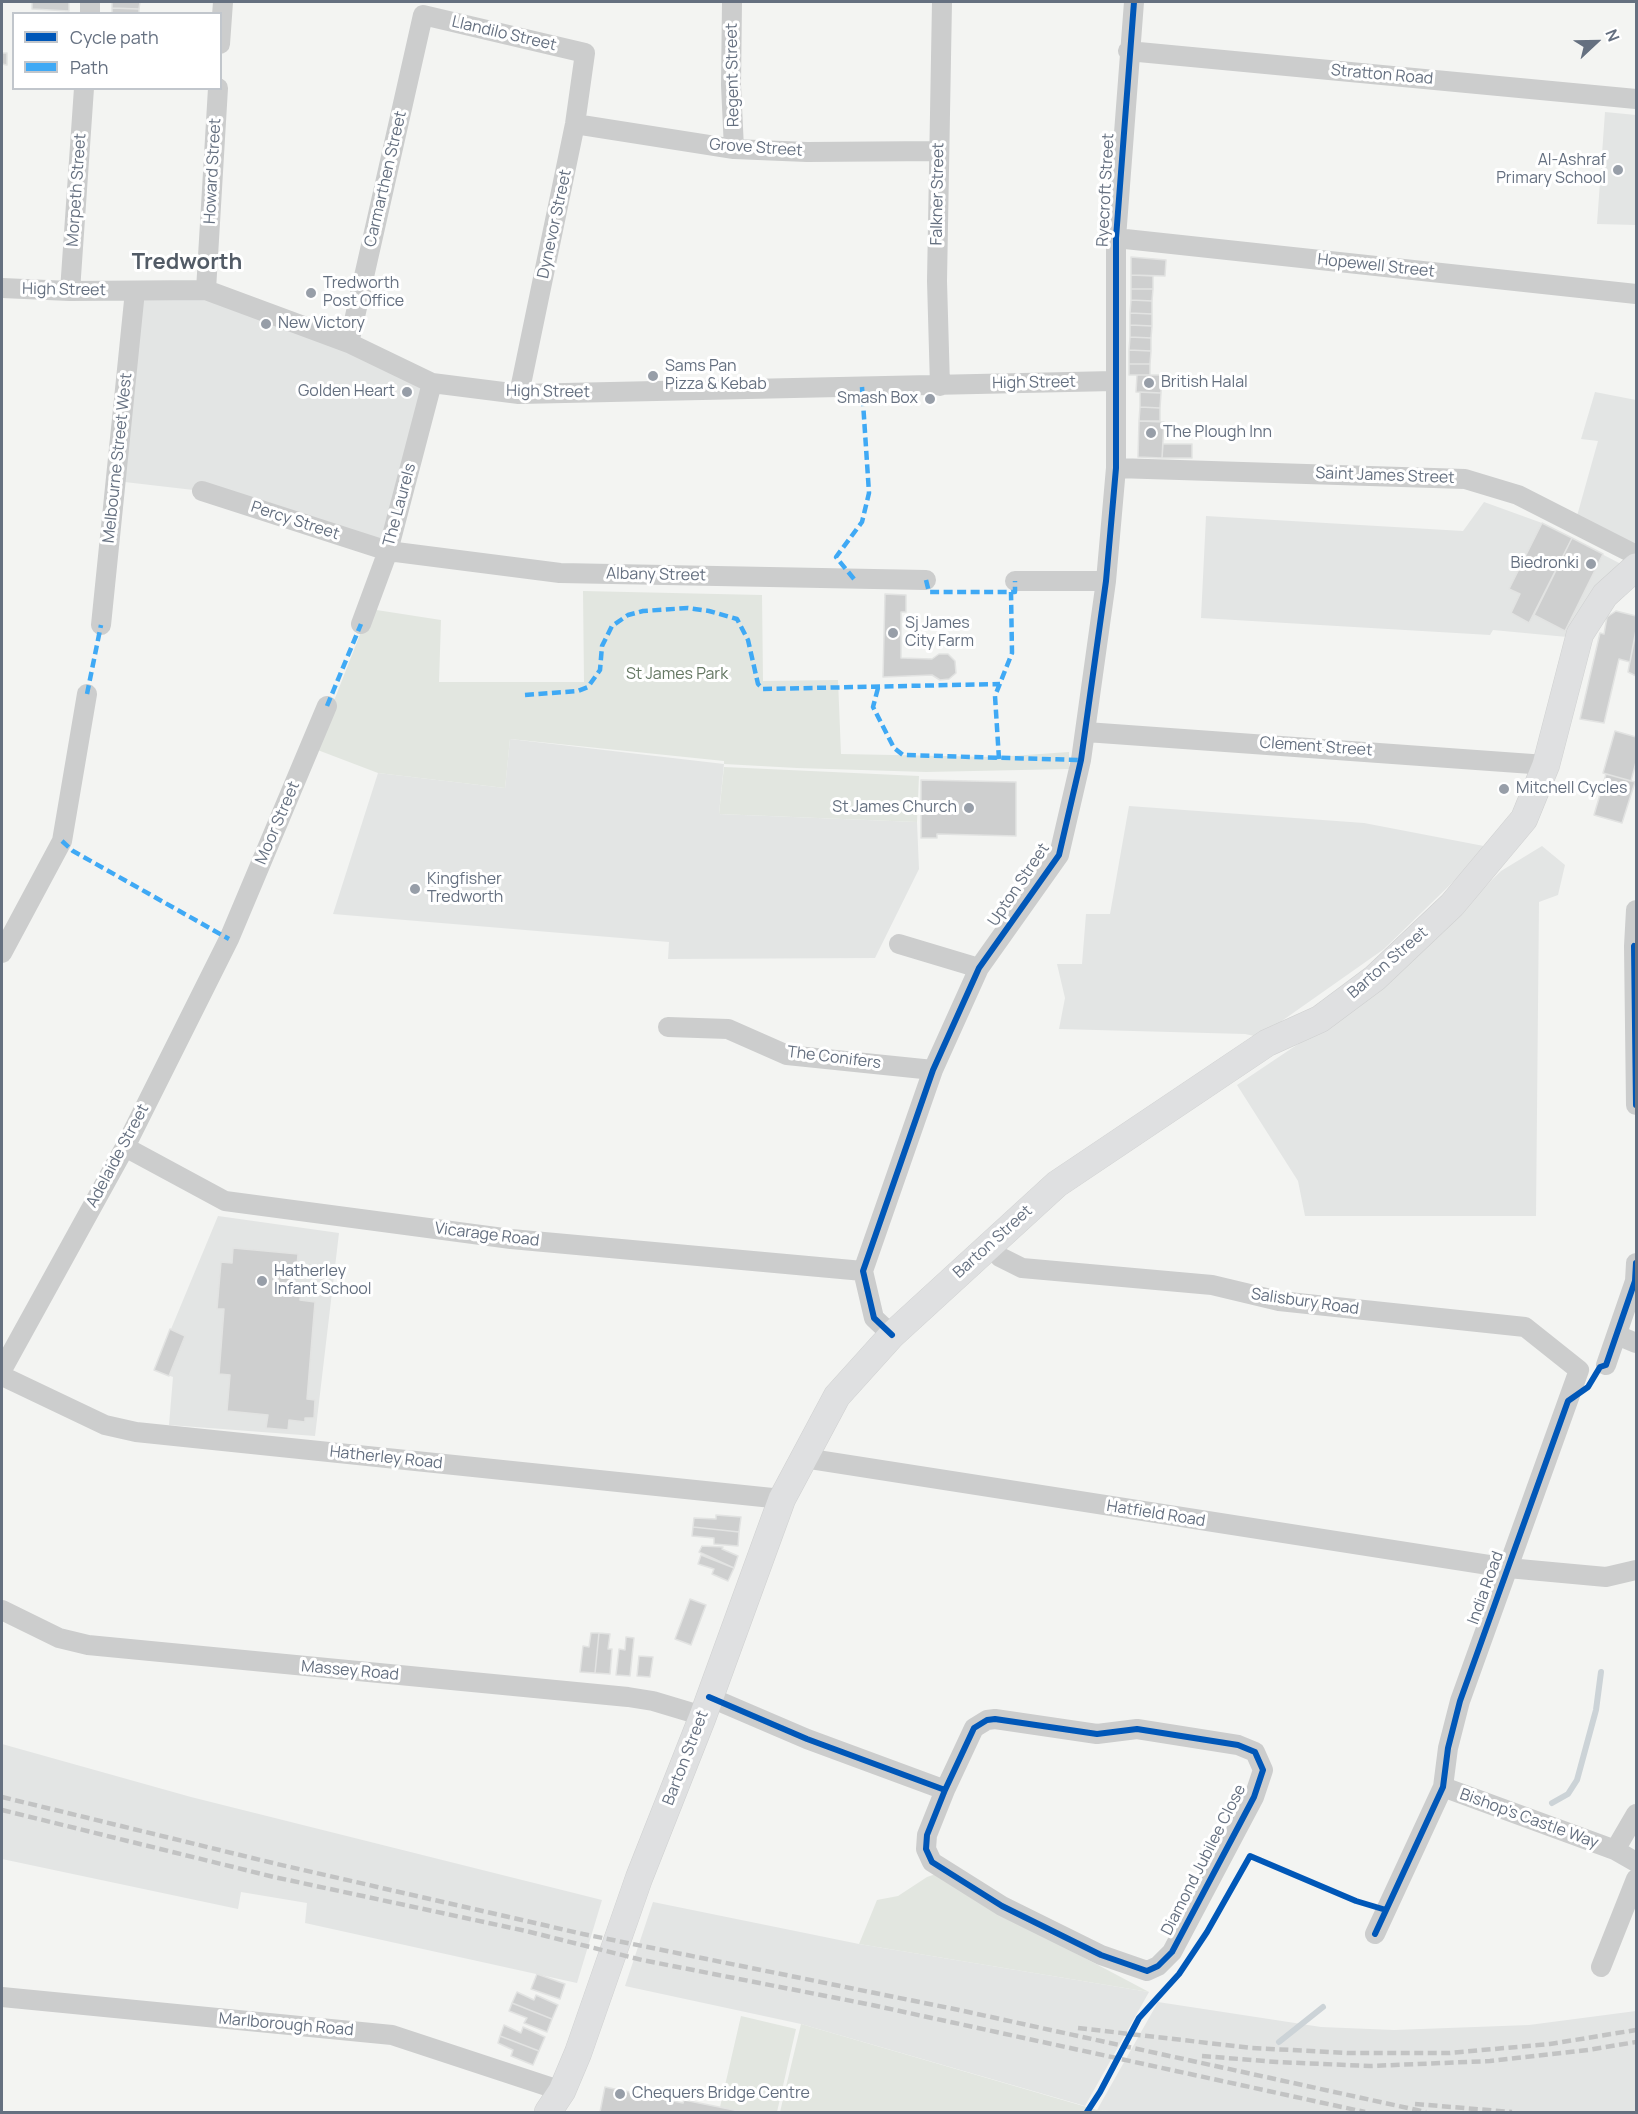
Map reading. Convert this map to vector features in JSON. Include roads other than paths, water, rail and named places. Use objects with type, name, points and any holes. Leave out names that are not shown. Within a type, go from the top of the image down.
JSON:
[{"type":"main road","name":"Barton Street","points":[[555,2102],[706,1707],[782,1499],[837,1396],[892,1335],[1057,1184],[1267,1043],[1320,1019],[1375,978],[1452,905],[1524,819],[1546,765],[1580,634],[1605,595],[1636,567]]},
{"type":"street","name":"Regent Street","points":[[732,2],[730,85],[734,149]]},
{"type":"street","name":"Falkner Street","points":[[940,386],[937,281],[942,2]]},
{"type":"street","name":"Ryecroft Street","points":[[1114,381],[1116,238],[1128,51],[1134,2]]},
{"type":"street","name":"Llandilo Street","points":[[423,15],[585,53]]},
{"type":"street","name":"Carmarthen Street","points":[[349,344],[423,15]]},
{"type":"street","name":"Stratton Road","points":[[1128,51],[1636,99]]},
{"type":"street","name":"Dynevor Street","points":[[519,394],[575,124],[585,53]]},
{"type":"street","name":"Morpeth Street","points":[[70,291],[84,90]]},
{"type":"street","name":"Howard Street","points":[[206,290],[218,90]]},
{"type":"street","name":"Grove Street","points":[[575,124],[734,149],[807,152],[939,151]]},
{"type":"street","name":"Hopewell Street","points":[[1116,238],[1636,294]]},
{"type":"street","name":"High Street","points":[[2,288],[70,291],[206,290],[349,344],[432,383],[519,394],[1114,381]]},
{"type":"street","name":"Melbourne Street West","points":[[101,625],[135,291]]},
{"type":"street","name":"Upton Street","points":[[863,1271],[933,1070],[979,968],[1059,855],[1086,732],[1106,581],[1116,468],[1114,381]]},
{"type":"street","name":"The Laurels","points":[[361,624],[388,551],[432,383]]},
{"type":"street","name":"Saint James Street","points":[[1116,468],[1465,479],[1518,495],[1636,555]]},
{"type":"street","name":"Percy Street","points":[[202,491],[388,551]]},
{"type":"street","name":"Albany Street","points":[[388,551],[560,573],[926,580]]},
{"type":"street","points":[[1015,581],[1106,581]]},
{"type":"street","points":[[2,953],[62,841],[87,694]]},
{"type":"street","name":"Moor Street","points":[[229,939],[327,706]]},
{"type":"street","name":"Clement Street","points":[[1086,732],[1546,765]]},
{"type":"street","points":[[1636,910],[1636,1105]]},
{"type":"street","name":"Adelaide Street","points":[[2,1370],[125,1147],[229,939]]},
{"type":"street","points":[[899,944],[979,968]]},
{"type":"street","name":"The Conifers","points":[[668,1027],[728,1029],[787,1055],[933,1070]]},
{"type":"street","name":"Vicarage Road","points":[[125,1147],[225,1201],[511,1239],[863,1271]]},
{"type":"street","name":"Salisbury Road","points":[[990,1245],[1000,1257],[1022,1268],[1212,1286],[1279,1301],[1525,1327],[1579,1370]]},
{"type":"street","points":[[1606,1365],[1635,1281],[1636,1263]]},
{"type":"street","points":[[863,1271],[874,1318],[892,1335]]},
{"type":"street","points":[[1617,1335],[1636,1342]]},
{"type":"street","name":"India Road","points":[[1375,1934],[1443,1787],[1448,1748],[1460,1701],[1579,1370]]},
{"type":"street","name":"Hatherley Road","points":[[2,1376],[105,1425],[136,1432],[782,1499]]},
{"type":"street","name":"Hatfield Road","points":[[804,1458],[1508,1568],[1606,1577],[1636,1570]]},
{"type":"street","name":"Massey Road","points":[[2,1610],[59,1638],[88,1646],[627,1697],[706,1707]]},
{"type":"street","points":[[706,1707],[807,1739],[945,1790]]},
{"type":"street","name":"Diamond Jubilee Close","points":[[994,1719],[1098,1734],[1137,1730],[1238,1746],[1255,1752],[1263,1770],[1254,1797],[1172,1952],[1158,1965],[1147,1971],[1101,1955],[1002,1906],[932,1862],[926,1849],[927,1835],[945,1790],[974,1728],[987,1720],[994,1719]]},
{"type":"street","name":"Bishop's Castle Way","points":[[1443,1787],[1615,1850],[1636,1862]]},
{"type":"street","name":"Bishop's Castle Way","points":[[1615,1850],[1636,1814]]},
{"type":"street","points":[[1601,1967],[1636,1879]]},
{"type":"street","name":"Marlborough Road","points":[[2,1997],[392,2035],[555,2102]]},
{"type":"waterway","points":[[1552,1803],[1568,1794],[1577,1780],[1596,1710],[1601,1672]]},
{"type":"waterway","points":[[1279,2042],[1323,2007]]},
{"type":"railway","points":[[2,1797],[277,1864],[583,1934],[959,2010],[1426,2112]]},
{"type":"railway","points":[[2,1810],[274,1877],[526,1931],[642,1960],[872,2005],[1365,2112]]},
{"type":"railway","points":[[1078,2028],[1252,2048],[1349,2053],[1449,2053],[1550,2044],[1636,2030]]},
{"type":"railway","points":[[1202,2056],[1370,2066],[1490,2061],[1636,2042]]},
{"type":"railway","points":[[1415,2104],[1512,2112]]},
{"type":"place","name":"Al-Ashraf Primary School","points":[[1618,170]]},
{"type":"place","name":"Tredworth Post Office","points":[[311,293]]},
{"type":"place","name":"New Victory","points":[[266,324]]},
{"type":"place","name":"Sams Pan Pizza & Kebab","points":[[653,376]]},
{"type":"place","name":"British Halal","points":[[1149,383]]},
{"type":"place","name":"Golden Heart","points":[[407,392]]},
{"type":"place","name":"Smash Box","points":[[930,399]]},
{"type":"place","name":"The Plough Inn","points":[[1151,433]]},
{"type":"place","name":"Biedronki","points":[[1591,564]]},
{"type":"place","name":"Sj James City Farm","points":[[893,633]]},
{"type":"place","name":"Mitchell Cycles","points":[[1504,789]]},
{"type":"place","name":"St James Church","points":[[969,808]]},
{"type":"place","name":"Kingfisher Tredworth","points":[[415,889]]},
{"type":"place","name":"Hatherley Infant School","points":[[262,1281]]},
{"type":"place","name":"Chequers Bridge Centre","points":[[620,2094]]},
{"type":"district","name":"Tredworth","points":[[187,263]]},
{"type":"park label","name":"St James Park","points":[[677,675]]}]
